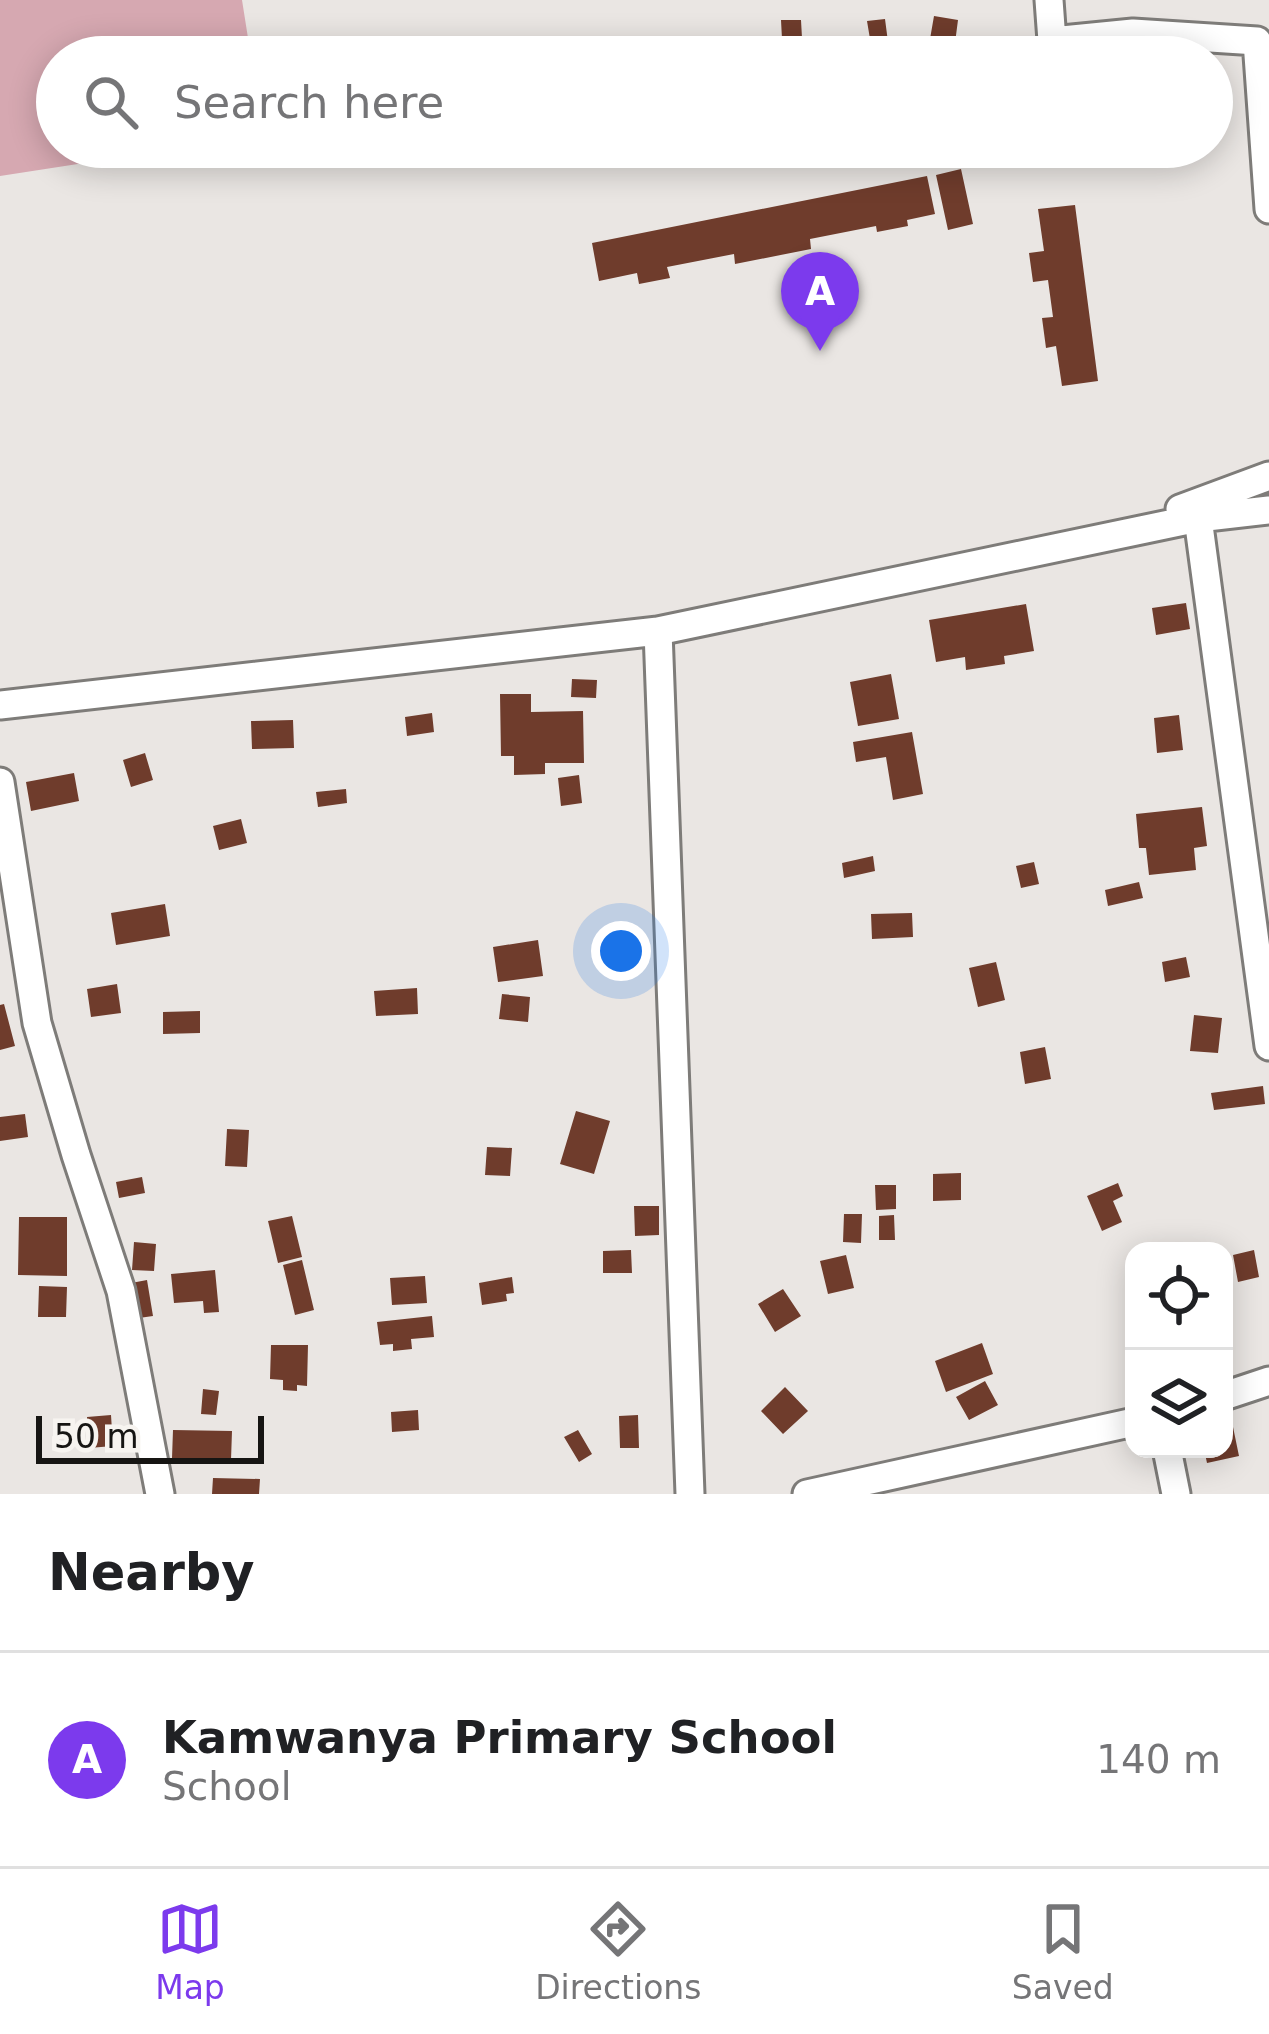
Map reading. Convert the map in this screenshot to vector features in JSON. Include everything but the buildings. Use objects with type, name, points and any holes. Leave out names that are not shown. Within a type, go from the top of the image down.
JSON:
[{"type":"street","points":[[1049,0],[1052,36]]},
{"type":"street","points":[[1098,36],[1179,36]]},
{"type":"street","points":[[1233,39],[1257,41],[1269,209]]},
{"type":"street","points":[[1097,539],[1269,476]]},
{"type":"street","points":[[0,705],[658,631],[1198,518],[1269,510]]},
{"type":"street","points":[[1198,518],[1269,1046]]},
{"type":"street","points":[[658,631],[690,1494]]},
{"type":"street","points":[[0,782],[37,1023],[121,1291],[160,1494]]},
{"type":"street","points":[[1233,1393],[1269,1381]]},
{"type":"street","points":[[807,1494],[1125,1424]]},
{"type":"street","points":[[1169,1458],[1176,1494]]},
{"type":"shaded area","points":[[0,0],[242,0],[248,36],[36,36],[36,168],[52,168],[0,176]]},
{"type":"place","name":"Kamwanya Primary School","points":[[820,351]]}]
